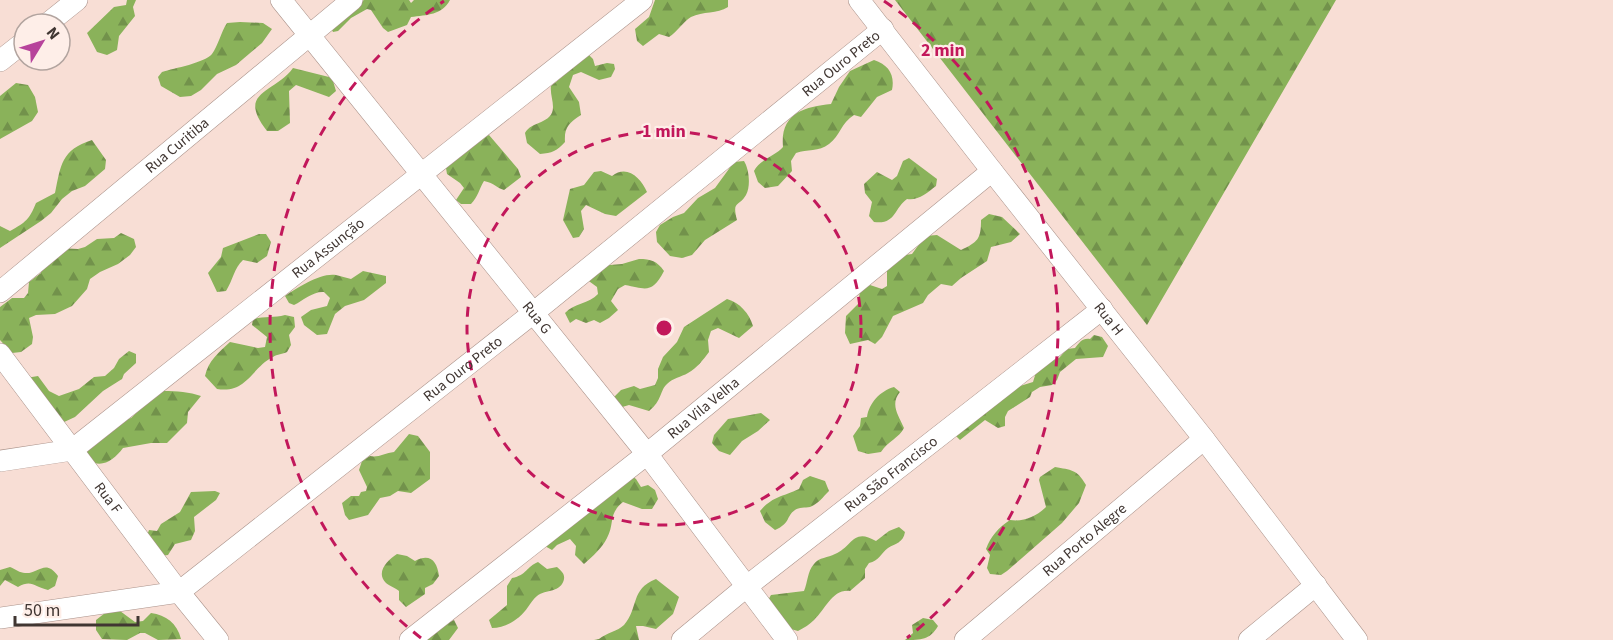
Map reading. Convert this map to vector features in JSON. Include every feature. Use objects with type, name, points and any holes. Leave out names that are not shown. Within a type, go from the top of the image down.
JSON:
[{"type":"street","points":[[62,12],[77,0]]},
{"type":"street","name":"Rua G","points":[[281,0],[646,454],[786,640]]},
{"type":"street","name":"Rua Curitiba","points":[[0,292],[352,0]]},
{"type":"street","name":"Rua Assunção","points":[[0,461],[72,450],[642,0]]},
{"type":"street","name":"Rua H","points":[[859,0],[1204,439],[1357,640]]},
{"type":"street","name":"Rua Ouro Preto","points":[[0,618],[179,592],[532,314],[883,29]]},
{"type":"street","points":[[0,61],[12,52]]},
{"type":"street","name":"Rua Vila Velha","points":[[410,640],[646,454],[992,171]]},
{"type":"street","name":"Rua São Francisco","points":[[682,640],[1102,309]]},
{"type":"street","name":"Rua F","points":[[0,354],[179,592],[218,640]]},
{"type":"street","name":"Rua Porto Alegre","points":[[966,640],[1204,439]]},
{"type":"street","points":[[1249,640],[1316,585]]},
{"type":"green space","points":[[127,0],[136,0],[133,7],[135,16],[119,36],[117,50],[107,55],[97,52],[87,33],[114,7],[126,5]]},
{"type":"green space","points":[[364,0],[409,0],[411,3],[414,0],[450,0],[443,9],[428,15],[411,17],[407,25],[388,32],[371,10],[367,9],[351,18],[338,31],[333,32],[330,26],[334,17]]},
{"type":"green space","points":[[655,0],[728,0],[728,7],[691,17],[669,37],[659,34],[643,46],[637,41],[635,29],[649,17]]},
{"type":"green space","points":[[895,0],[1336,0],[1147,325]]},
{"type":"green space","points":[[227,23],[263,23],[272,29],[262,43],[236,65],[217,74],[201,90],[191,96],[180,97],[161,86],[158,77],[162,72],[196,63],[208,57],[214,51]]},
{"type":"green space","points":[[588,54],[595,66],[614,64],[615,69],[611,77],[599,80],[581,72],[573,75],[569,87],[579,102],[581,115],[568,126],[565,142],[562,145],[554,151],[540,154],[527,143],[525,133],[532,126],[546,120],[552,113],[551,86]]},
{"type":"green space","points":[[874,60],[890,71],[893,80],[892,90],[877,97],[861,117],[854,115],[850,118],[833,141],[825,147],[796,153],[791,161],[792,171],[778,186],[765,188],[758,182],[754,171],[756,167],[783,147],[785,126],[790,119],[803,110],[831,104],[850,71]]},
{"type":"green space","points":[[293,68],[329,77],[336,91],[329,97],[296,85],[289,91],[290,123],[278,131],[267,131],[258,118],[255,108],[257,100],[261,94],[285,77]]},
{"type":"green space","points":[[16,83],[28,85],[35,97],[38,112],[32,121],[0,139],[0,96]]},
{"type":"green space","points":[[489,135],[518,169],[521,177],[504,190],[484,181],[471,204],[461,204],[456,200],[464,188],[447,174],[446,168],[479,139]]},
{"type":"green space","points":[[92,140],[106,160],[105,169],[85,186],[72,191],[62,199],[41,221],[0,248],[0,226],[10,231],[20,225],[26,220],[36,203],[55,193],[61,167],[68,154]]},
{"type":"green space","points":[[909,158],[937,179],[936,186],[919,198],[907,199],[887,221],[874,222],[869,216],[872,202],[865,193],[864,184],[877,172],[892,180],[897,176],[903,161]]},
{"type":"green space","points":[[744,161],[749,182],[746,195],[736,207],[737,220],[705,240],[692,255],[682,258],[670,256],[657,242],[656,232],[660,225],[684,213],[698,198],[715,188],[734,162]]},
{"type":"green space","points":[[601,171],[612,176],[623,171],[633,174],[647,192],[616,216],[605,214],[586,205],[581,211],[584,229],[579,237],[573,238],[563,220],[570,189],[584,185],[594,172]]},
{"type":"green space","points":[[989,214],[1002,217],[1020,234],[1011,242],[991,247],[987,261],[952,286],[941,284],[928,295],[923,303],[893,316],[882,337],[875,344],[868,340],[850,344],[845,333],[846,316],[858,304],[860,291],[870,285],[882,289],[887,286],[887,270],[905,255],[912,254],[925,236],[937,235],[961,250],[971,245],[979,236],[981,220]]},
{"type":"green space","points":[[121,233],[134,239],[136,247],[130,255],[90,279],[87,289],[72,306],[55,314],[36,315],[29,318],[32,344],[21,352],[12,353],[0,340],[0,307],[12,298],[24,298],[28,293],[29,282],[41,273],[42,259],[58,248],[78,249],[97,239],[114,238]]},
{"type":"green space","points":[[259,234],[266,234],[271,242],[267,256],[257,263],[243,260],[226,291],[217,292],[208,273],[221,257],[223,248]]},
{"type":"green space","points":[[639,259],[653,261],[664,271],[652,287],[638,288],[625,285],[618,289],[611,301],[618,310],[609,318],[600,323],[594,320],[586,323],[576,319],[570,323],[565,313],[598,294],[597,287],[586,279],[598,266],[622,264]]},
{"type":"green space","points":[[363,271],[386,276],[386,283],[364,300],[345,306],[335,314],[327,334],[317,335],[304,325],[301,317],[311,310],[327,306],[330,298],[324,292],[312,294],[294,305],[289,303],[285,296],[317,278],[336,275],[351,279]]},
{"type":"green space","points":[[727,299],[743,309],[753,326],[739,338],[718,328],[711,331],[708,340],[709,352],[691,371],[667,384],[649,411],[629,405],[619,408],[614,397],[621,390],[634,386],[640,389],[655,385],[663,357],[677,342],[684,327]]},
{"type":"green space","points":[[285,315],[294,317],[295,327],[289,335],[291,345],[287,352],[266,361],[235,388],[217,389],[205,376],[211,361],[230,342],[258,348],[265,347],[267,337],[252,325],[253,319]]},
{"type":"green space","points":[[1094,335],[1102,337],[1108,346],[1103,357],[1076,359],[1060,372],[1052,385],[1040,387],[1032,392],[1030,397],[1008,411],[1005,426],[998,428],[985,420],[960,440],[954,434],[1020,386],[1033,382],[1037,369],[1059,358],[1067,349],[1075,348],[1081,341],[1090,339]]},
{"type":"green space","points":[[129,351],[136,354],[136,363],[122,379],[103,391],[75,417],[62,423],[26,378],[38,376],[49,391],[59,396],[79,389],[94,377],[105,376]]},
{"type":"green space","points":[[894,387],[900,392],[895,405],[904,428],[881,452],[868,454],[858,451],[853,436],[860,426],[861,418],[867,417],[870,407],[880,395]]},
{"type":"green space","points":[[164,391],[201,396],[188,412],[187,423],[167,443],[151,443],[123,448],[112,459],[103,463],[93,463],[88,460],[85,447],[113,423],[131,418],[151,399]]},
{"type":"green space","points":[[761,413],[770,420],[742,441],[730,455],[719,451],[712,443],[714,435],[728,419]]},
{"type":"green space","points":[[409,434],[418,436],[430,452],[430,479],[411,493],[398,491],[380,498],[368,515],[349,520],[342,503],[351,496],[359,496],[361,492],[366,491],[367,487],[359,470],[362,461],[370,456],[394,452]]},
{"type":"green space","points":[[1055,467],[1073,471],[1083,480],[1086,485],[1079,503],[1062,523],[1007,571],[1001,575],[990,574],[987,568],[990,555],[986,549],[990,540],[998,529],[1010,520],[1029,518],[1046,507],[1039,480]]},
{"type":"green space","points":[[628,473],[641,487],[648,485],[655,490],[658,499],[652,509],[642,509],[623,502],[618,506],[605,542],[584,564],[575,555],[576,546],[570,539],[552,550],[543,545]]},
{"type":"green space","points":[[810,476],[825,481],[829,491],[813,506],[795,510],[784,525],[775,530],[765,522],[760,511],[774,500],[799,489],[803,480]]},
{"type":"green space","points":[[215,491],[220,493],[216,500],[194,517],[195,531],[191,540],[175,544],[168,555],[161,556],[146,538],[149,530],[157,531],[161,524],[180,512],[191,492]]},
{"type":"green space","points":[[899,527],[905,532],[901,541],[869,563],[865,569],[865,578],[850,591],[834,596],[814,620],[802,629],[798,631],[787,628],[767,602],[771,595],[804,591],[810,570],[816,562],[841,551],[857,537],[868,537],[876,541]]},
{"type":"green space","points":[[397,554],[415,561],[429,558],[437,566],[439,576],[433,584],[425,588],[425,594],[406,607],[399,600],[399,591],[386,583],[382,575],[384,567]]},
{"type":"green space","points":[[538,562],[547,569],[557,567],[562,572],[564,579],[560,587],[537,596],[512,622],[492,628],[489,620],[507,605],[507,586],[512,578],[521,575]]},
{"type":"green space","points":[[10,567],[25,573],[49,568],[58,576],[55,586],[48,590],[30,584],[18,587],[5,580],[0,586],[0,570]]},
{"type":"green space","points":[[656,579],[679,597],[673,614],[656,629],[636,626],[639,640],[594,640],[624,625],[629,619],[638,593]]},
{"type":"green space","points":[[120,611],[135,622],[143,621],[151,613],[161,616],[174,624],[181,639],[158,640],[145,633],[140,633],[127,640],[102,639],[96,630],[96,620],[105,613]]},
{"type":"green space","points":[[923,618],[933,620],[938,626],[935,631],[924,638],[905,640],[913,633],[912,625]]},
{"type":"green space","points":[[454,620],[458,628],[449,640],[415,640]]}]
